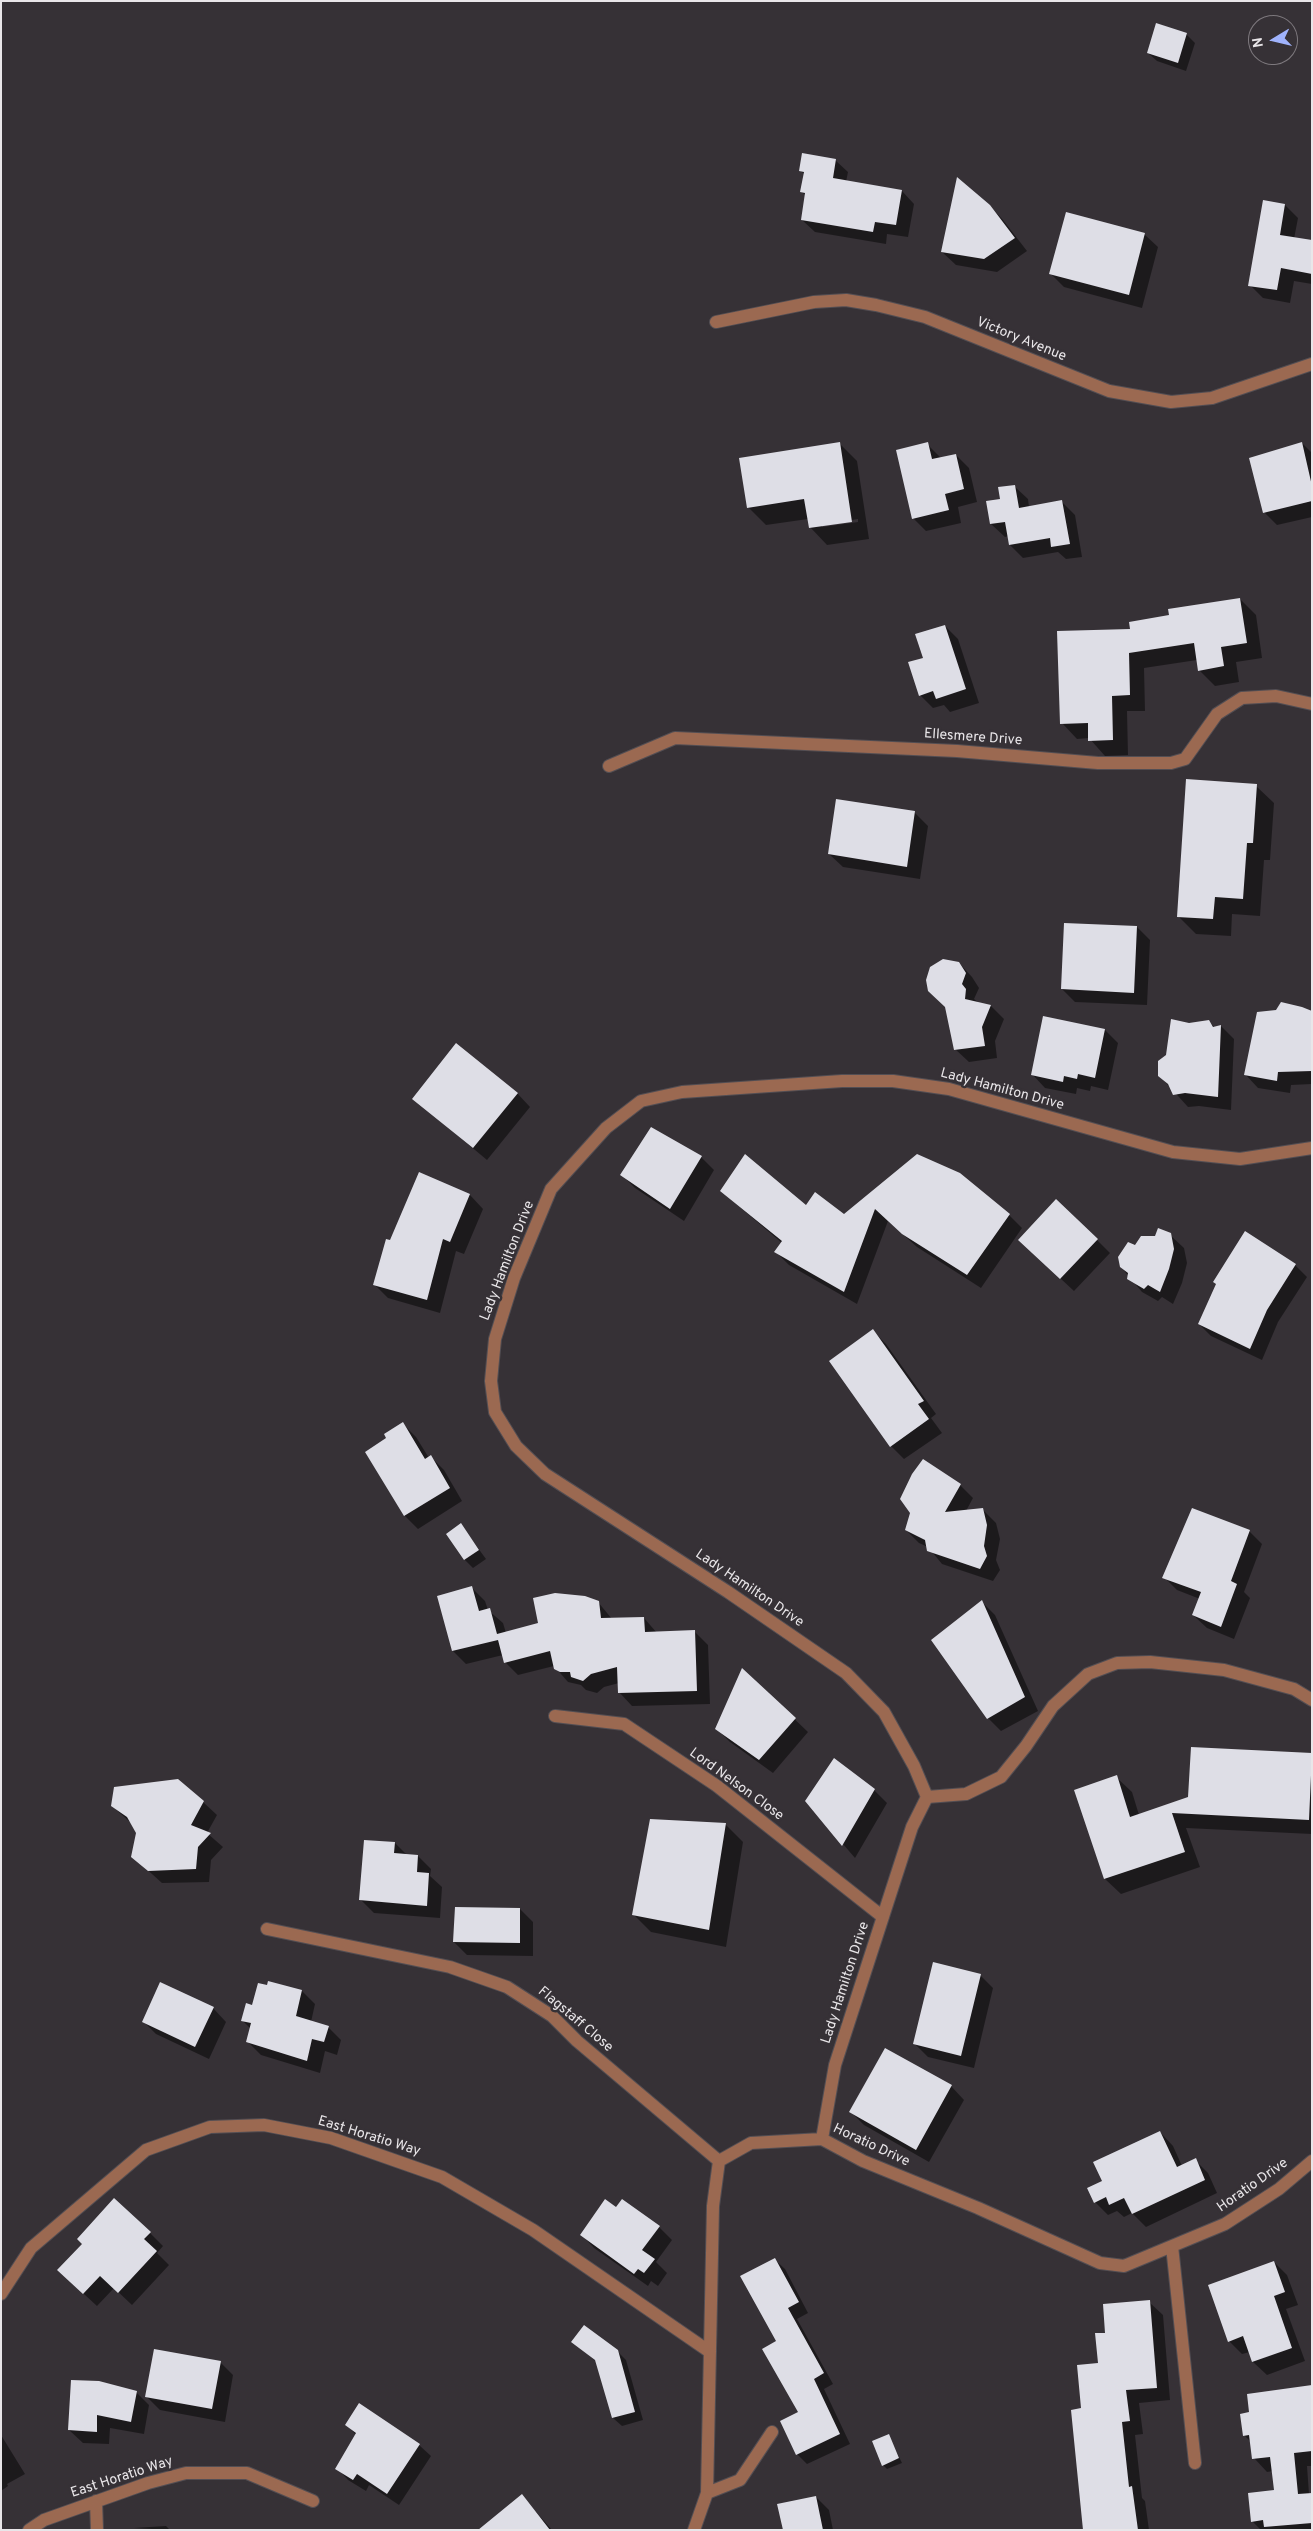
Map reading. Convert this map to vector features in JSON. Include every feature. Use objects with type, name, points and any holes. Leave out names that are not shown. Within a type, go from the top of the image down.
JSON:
[{"type":"street","name":"Victory Avenue","points":[[716,322],[814,302],[846,300],[876,304],[925,317],[1108,392],[1171,402],[1212,398],[1312,364]]},
{"type":"street","name":"Ellesmere Drive","points":[[609,766],[675,738],[957,751],[1098,763],[1171,762],[1186,759],[1217,714],[1242,698],[1276,696],[1312,704]]},
{"type":"street","name":"Lady Hamilton Drive","points":[[822,2139],[835,2065],[912,1826],[927,1797],[914,1766],[884,1712],[846,1673],[728,1592],[545,1474],[516,1446],[495,1412],[491,1381],[494,1339],[514,1278],[551,1189],[606,1128],[641,1101],[682,1092],[842,1082],[892,1081],[950,1089],[1173,1152],[1240,1159],[1312,1148]]},
{"type":"street","points":[[927,1797],[966,1794],[1001,1777],[1054,1706],[1088,1674],[1118,1663],[1150,1662],[1224,1670],[1294,1689],[1312,1700]]},
{"type":"street","name":"Lord Nelson Close","points":[[554,1716],[624,1724],[718,1786],[883,1917]]},
{"type":"street","name":"Flagstaff Close","points":[[267,1929],[450,1967],[507,1988],[552,2016],[577,2041],[718,2161]]},
{"type":"street","name":"East Horatio Way","points":[[1,2294],[31,2248],[146,2150],[210,2127],[264,2125],[331,2138],[442,2177],[533,2230],[710,2352]]},
{"type":"street","name":"Horatio Drive","points":[[718,2161],[751,2143],[822,2139],[863,2161],[978,2208],[1100,2263],[1124,2266],[1225,2224],[1279,2189],[1312,2162]]},
{"type":"street","points":[[694,2530],[707,2493],[713,2206],[718,2161]]},
{"type":"street","points":[[1172,2246],[1195,2462]]},
{"type":"street","points":[[707,2493],[740,2480],[772,2432]]},
{"type":"street","name":"East Horatio Way","points":[[29,2530],[44,2520],[96,2501],[148,2483],[186,2473],[246,2473],[313,2501]]},
{"type":"street","points":[[96,2501],[97,2530]]},
{"type":"building","points":[[1156,23],[1187,33],[1178,63],[1147,53]]},
{"type":"building","points":[[802,153],[836,159],[833,178],[902,190],[896,225],[875,222],[873,232],[801,220],[805,193],[800,192],[804,172],[799,171]]},
{"type":"building","points":[[957,177],[990,205],[1015,238],[984,259],[941,252]]},
{"type":"building","points":[[1263,200],[1285,204],[1280,235],[1312,240],[1312,274],[1281,268],[1277,290],[1248,286]]},
{"type":"building","points":[[1066,212],[1145,233],[1129,295],[1049,274]]},
{"type":"building","points":[[840,442],[852,522],[809,528],[804,499],[747,508],[739,458]]},
{"type":"building","points":[[928,442],[932,459],[956,454],[964,489],[945,494],[949,510],[912,519],[896,450]]},
{"type":"building","points":[[1302,442],[1312,486],[1312,501],[1263,513],[1249,458]]},
{"type":"building","points":[[1015,485],[1019,508],[1062,500],[1070,544],[1051,547],[1050,538],[1009,545],[1005,522],[990,524],[986,501],[1000,499],[998,487]]},
{"type":"building","points":[[1240,598],[1247,643],[1221,647],[1224,666],[1198,671],[1194,643],[1129,653],[1130,695],[1112,696],[1113,740],[1088,741],[1088,723],[1060,724],[1057,631],[1130,629],[1129,622],[1169,615],[1168,609]]},
{"type":"building","points":[[945,625],[966,689],[936,699],[933,691],[919,696],[908,662],[923,658],[915,634]]},
{"type":"building","points":[[1186,779],[1257,784],[1253,843],[1247,843],[1243,899],[1215,897],[1213,919],[1177,917]]},
{"type":"building","points":[[836,799],[915,811],[907,867],[828,854]]},
{"type":"building","points":[[1064,923],[1137,926],[1134,993],[1061,989]]},
{"type":"building","points":[[943,959],[959,962],[966,973],[962,984],[966,989],[965,999],[991,1005],[982,1027],[985,1046],[954,1050],[945,1007],[928,991],[926,980],[930,967]]},
{"type":"building","points":[[1281,1002],[1312,1011],[1312,1071],[1278,1072],[1277,1081],[1244,1075],[1257,1012],[1276,1010]]},
{"type":"building","points":[[1043,1016],[1105,1029],[1095,1078],[1078,1074],[1077,1079],[1064,1076],[1063,1082],[1031,1075]]},
{"type":"building","points":[[1171,1019],[1189,1023],[1209,1020],[1213,1027],[1221,1025],[1218,1097],[1185,1093],[1173,1095],[1168,1084],[1158,1076],[1158,1061],[1166,1055]]},
{"type":"building","points":[[456,1043],[518,1093],[473,1148],[412,1099]]},
{"type":"building","points":[[651,1127],[702,1156],[670,1209],[620,1175]]},
{"type":"building","points":[[745,1154],[806,1205],[815,1192],[844,1214],[917,1154],[960,1173],[1010,1214],[967,1275],[902,1234],[875,1209],[844,1292],[774,1252],[782,1241],[720,1191]]},
{"type":"building","points":[[419,1172],[470,1194],[450,1242],[443,1239],[427,1300],[373,1285],[386,1239],[390,1240]]},
{"type":"building","points":[[1056,1199],[1098,1239],[1060,1279],[1018,1240]]},
{"type":"building","points":[[1158,1228],[1171,1233],[1174,1249],[1160,1292],[1148,1285],[1144,1289],[1127,1279],[1128,1273],[1120,1267],[1118,1257],[1128,1242],[1135,1245],[1141,1236],[1155,1236]]},
{"type":"building","points":[[1245,1231],[1296,1264],[1267,1310],[1250,1349],[1198,1324],[1216,1284],[1213,1282]]},
{"type":"building","points":[[873,1329],[924,1401],[918,1404],[929,1419],[890,1447],[829,1361]]},
{"type":"building","points":[[403,1422],[425,1459],[431,1455],[450,1488],[404,1516],[365,1452],[386,1438],[384,1434]]},
{"type":"building","points":[[923,1459],[961,1484],[945,1512],[983,1508],[987,1525],[984,1546],[987,1556],[980,1569],[927,1551],[925,1540],[905,1530],[910,1513],[900,1499],[912,1474]]},
{"type":"building","points":[[1192,1508],[1250,1530],[1231,1581],[1237,1584],[1221,1627],[1192,1615],[1201,1592],[1162,1578]]},
{"type":"building","points":[[461,1523],[479,1550],[464,1560],[446,1534]]},
{"type":"building","points":[[472,1586],[479,1611],[490,1608],[497,1634],[538,1623],[533,1598],[555,1593],[585,1596],[599,1601],[601,1618],[644,1617],[645,1632],[695,1630],[697,1691],[618,1693],[617,1667],[591,1674],[583,1681],[571,1677],[570,1672],[560,1672],[554,1669],[550,1651],[504,1663],[498,1640],[452,1651],[437,1596]]},
{"type":"building","points":[[982,1600],[1025,1697],[987,1719],[931,1640]]},
{"type":"building","points":[[742,1668],[796,1718],[759,1760],[715,1729]]},
{"type":"building","points":[[1191,1747],[1312,1753],[1309,1820],[1172,1813],[1185,1852],[1104,1879],[1074,1790],[1117,1775],[1130,1817],[1188,1797]]},
{"type":"building","points":[[834,1758],[875,1789],[842,1846],[805,1801]]},
{"type":"building","points":[[178,1779],[204,1801],[191,1825],[211,1833],[198,1847],[196,1869],[148,1871],[131,1857],[136,1833],[127,1817],[111,1806],[114,1787]]},
{"type":"building","points":[[650,1819],[726,1823],[709,1930],[632,1915]]},
{"type":"building","points":[[364,1840],[395,1842],[394,1853],[418,1855],[417,1872],[429,1873],[427,1906],[359,1900]]},
{"type":"building","points":[[455,1907],[520,1908],[520,1943],[453,1942]]},
{"type":"building","points":[[933,1962],[981,1974],[961,2056],[913,2044]]},
{"type":"building","points":[[268,1981],[302,1990],[296,2016],[329,2026],[324,2042],[312,2039],[307,2061],[246,2042],[251,2023],[241,2021],[246,2003],[252,2005],[258,1983],[267,1985]]},
{"type":"building","points":[[160,1982],[214,2007],[195,2047],[142,2022]]},
{"type":"building","points":[[885,2048],[952,2085],[916,2150],[849,2112]]},
{"type":"building","points":[[1160,2131],[1177,2167],[1196,2158],[1205,2180],[1132,2214],[1124,2198],[1109,2205],[1106,2197],[1094,2203],[1087,2188],[1102,2181],[1093,2162]]},
{"type":"building","points":[[114,2198],[151,2232],[144,2239],[157,2251],[118,2293],[100,2276],[83,2294],[57,2270],[82,2244],[77,2239]]},
{"type":"building","points":[[605,2199],[616,2207],[622,2199],[660,2226],[642,2250],[655,2259],[644,2273],[638,2269],[634,2274],[580,2235]]},
{"type":"building","points":[[775,2258],[799,2302],[788,2308],[824,2373],[814,2379],[840,2434],[796,2455],[780,2421],[798,2412],[762,2349],[776,2341],[740,2276]]},
{"type":"building","points":[[1274,2261],[1285,2292],[1274,2296],[1292,2348],[1252,2362],[1243,2336],[1228,2342],[1208,2285]]},
{"type":"building","points":[[1150,2300],[1157,2388],[1126,2390],[1130,2421],[1122,2422],[1129,2487],[1132,2486],[1138,2530],[1083,2530],[1071,2410],[1081,2408],[1077,2365],[1098,2363],[1095,2333],[1105,2333],[1103,2304]]},
{"type":"building","points":[[584,2325],[618,2350],[635,2412],[612,2418],[595,2360],[571,2342]]},
{"type":"building","points":[[154,2349],[221,2361],[212,2409],[145,2397]]},
{"type":"building","points":[[71,2380],[99,2381],[137,2391],[131,2422],[97,2415],[97,2432],[68,2430]]},
{"type":"building","points":[[1312,2385],[1312,2451],[1294,2453],[1298,2494],[1312,2493],[1312,2523],[1264,2527],[1263,2520],[1251,2522],[1248,2493],[1274,2490],[1270,2457],[1252,2459],[1249,2435],[1243,2436],[1240,2414],[1249,2412],[1247,2394]]},
{"type":"building","points":[[359,2403],[420,2444],[387,2494],[357,2474],[353,2480],[335,2469],[356,2433],[345,2425]]},
{"type":"building","points":[[889,2434],[899,2458],[882,2466],[872,2441]]},
{"type":"building","points":[[522,2494],[550,2530],[478,2530]]},
{"type":"building","points":[[816,2496],[823,2530],[783,2530],[777,2504]]}]
